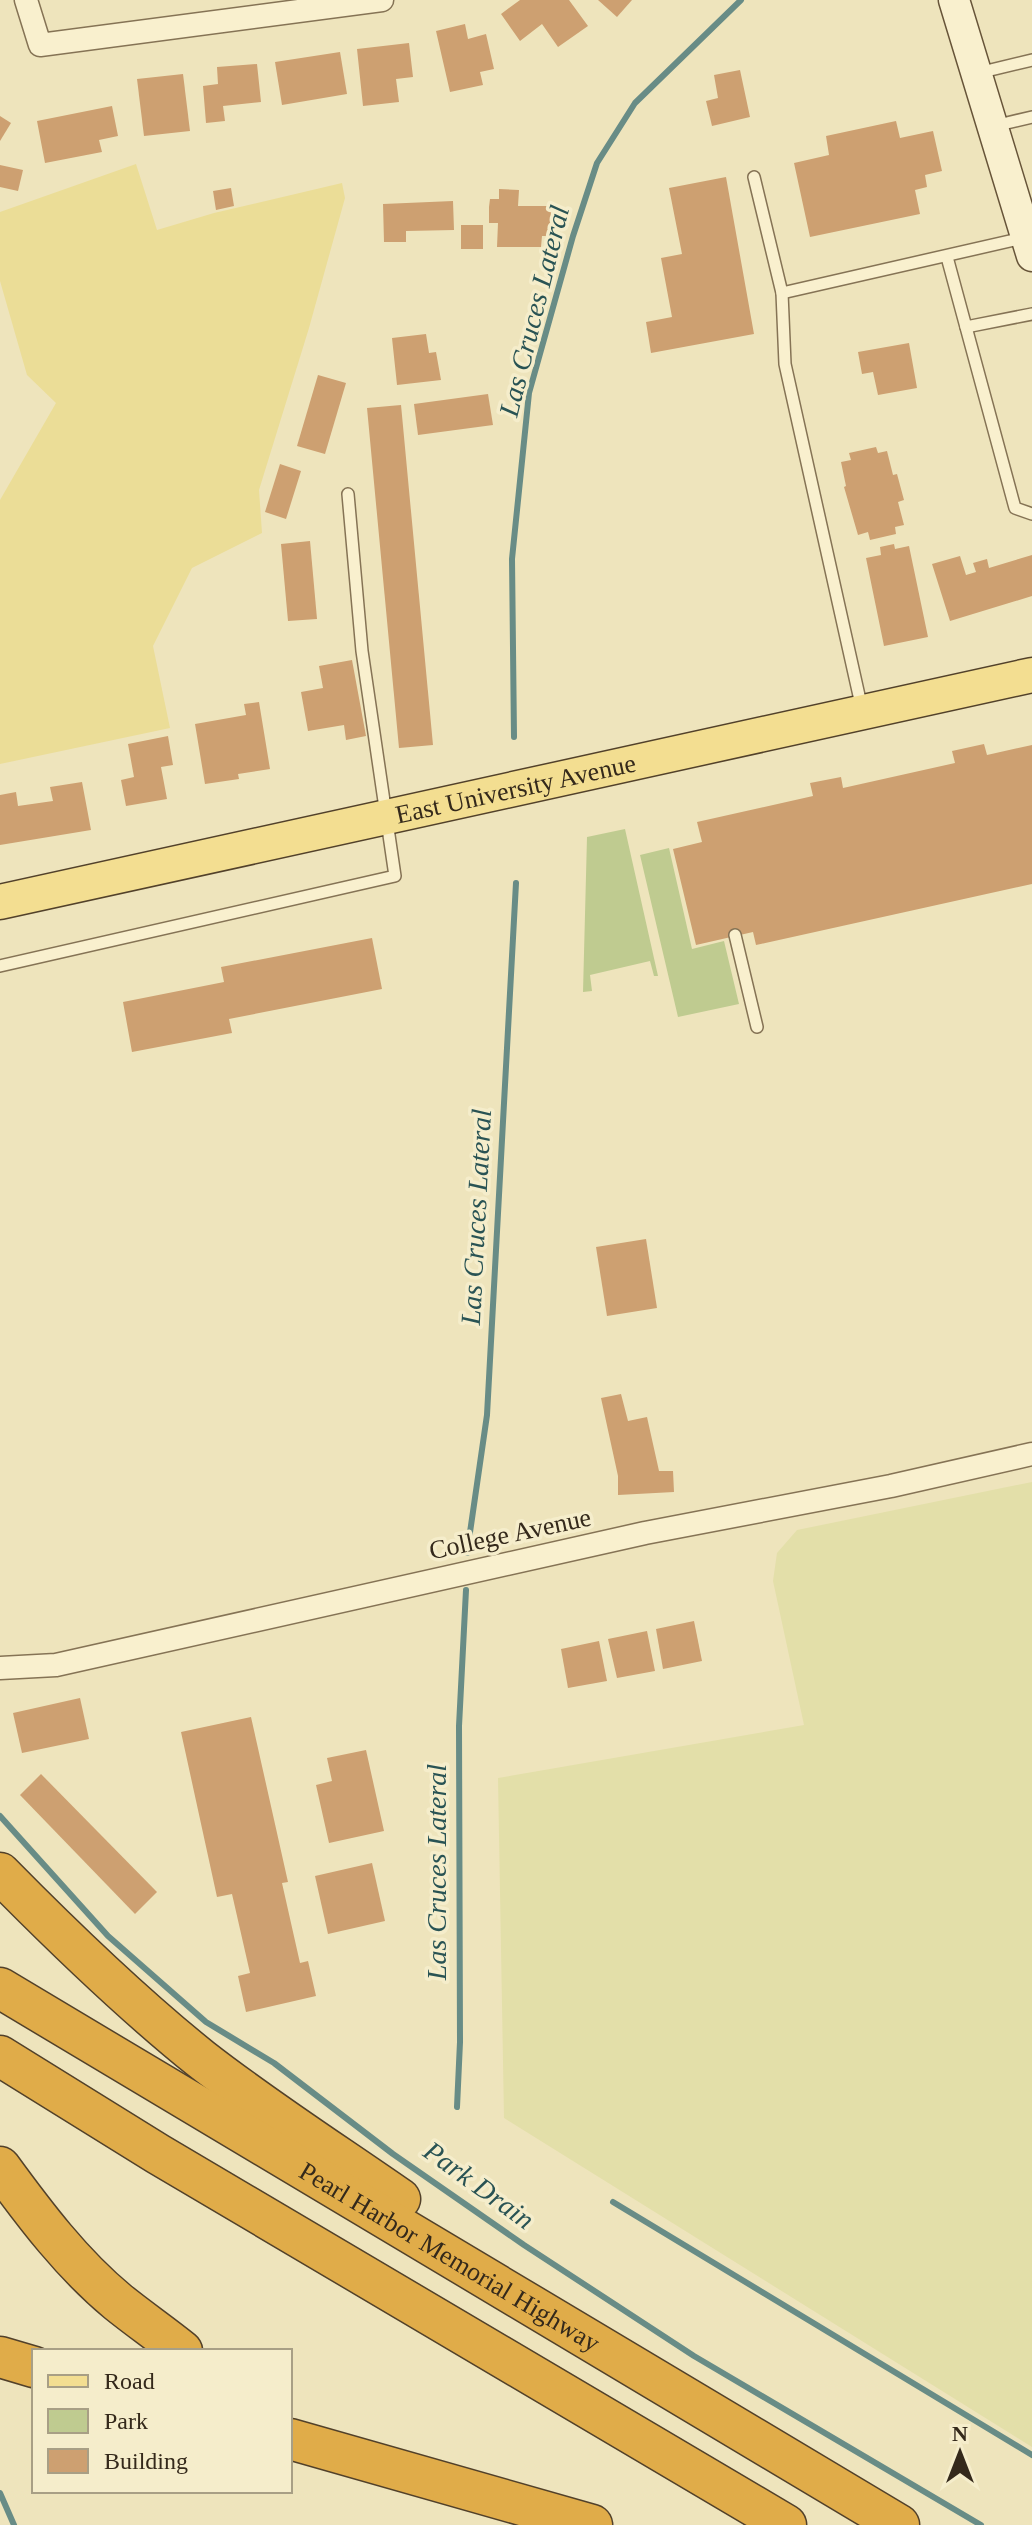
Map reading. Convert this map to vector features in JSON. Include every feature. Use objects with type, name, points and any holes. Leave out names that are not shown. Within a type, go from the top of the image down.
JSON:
[{"type":"highway","points":[[0,1873],[52,1926],[200,2058],[713,2415]]},
{"type":"highway","name":"Pearl Harbor Memorial Highway","points":[[0,1988],[899,2525]]},
{"type":"highway","points":[[1,2057],[158,2154],[786,2525]]},
{"type":"highway","points":[[0,2167],[85,2270],[118,2301],[179,2349]]},
{"type":"highway","points":[[0,2357],[32,2366]]},
{"type":"highway","points":[[292,2418],[537,2508]]},
{"type":"highway","points":[[292,2440],[592,2525]]},
{"type":"main road","points":[[954,0],[1029,246]]},
{"type":"main road","name":"East University Avenue","points":[[0,902],[1032,675]]},
{"type":"street","points":[[26,0],[40,45],[382,0]]},
{"type":"street","name":"College Avenue","points":[[0,1668],[56,1665],[645,1533],[891,1486],[1032,1454]]},
{"type":"lane","points":[[976,74],[1032,60]]},
{"type":"lane","points":[[992,127],[1032,117]]},
{"type":"lane","points":[[754,177],[782,293],[785,364],[863,712]]},
{"type":"lane","points":[[782,293],[947,257],[1029,246]]},
{"type":"lane","points":[[947,257],[1015,508],[1032,514]]},
{"type":"lane","points":[[966,327],[1032,314]]},
{"type":"lane","points":[[0,966],[395,876],[362,651],[348,494]]},
{"type":"lane","points":[[735,935],[757,1027]]},
{"type":"shaded area","points":[[1032,1482],[1032,2447],[504,2118],[498,1778],[804,1725],[773,1581],[777,1553],[797,1530]]},
{"type":"green space","points":[[625,829],[658,976],[654,976],[650,961],[590,975],[592,991],[583,992],[587,837]]},
{"type":"green space","points":[[669,848],[692,949],[724,941],[739,1004],[678,1017],[640,855]]},
{"type":"sand","points":[[136,164],[157,230],[214,213],[342,183],[345,198],[259,490],[262,533],[192,568],[153,646],[170,728],[0,764],[0,500],[56,403],[27,375],[0,281],[0,212]]},
{"type":"building","points":[[520,0],[569,0],[588,26],[558,47],[542,24],[520,41],[501,14]]},
{"type":"building","points":[[598,0],[632,0],[617,17]]},
{"type":"building","points":[[465,24],[468,39],[486,34],[494,69],[480,72],[483,85],[450,92],[436,31]]},
{"type":"building","points":[[409,43],[413,77],[396,79],[399,102],[363,106],[357,49]]},
{"type":"building","points":[[340,52],[347,94],[282,105],[275,62]]},
{"type":"building","points":[[257,64],[261,102],[223,106],[225,121],[206,123],[203,86],[218,84],[217,67]]},
{"type":"building","points":[[740,70],[750,117],[712,126],[706,101],[718,98],[714,75]]},
{"type":"building","points":[[183,74],[190,131],[144,136],[137,79]]},
{"type":"building","points":[[112,106],[118,136],[99,140],[102,152],[45,163],[37,121]]},
{"type":"building","points":[[0,116],[11,123],[0,141]]},
{"type":"building","points":[[896,121],[900,138],[933,131],[942,171],[925,175],[927,187],[915,190],[920,214],[810,237],[794,163],[829,155],[826,136]]},
{"type":"building","points":[[0,165],[23,170],[18,191],[0,187]]},
{"type":"building","points":[[726,177],[754,334],[651,353],[646,322],[672,317],[661,258],[682,254],[669,188]]},
{"type":"building","points":[[231,188],[234,206],[216,210],[213,191]]},
{"type":"building","points":[[499,189],[519,190],[518,206],[551,206],[551,236],[542,236],[541,247],[497,247],[498,223],[489,223],[489,207],[490,199],[499,199]]},
{"type":"building","points":[[453,201],[454,230],[406,231],[406,242],[384,242],[383,204]]},
{"type":"building","points":[[461,225],[483,225],[483,249],[461,249]]},
{"type":"building","points":[[426,334],[429,353],[436,352],[441,380],[397,385],[392,338]]},
{"type":"building","points":[[909,343],[917,388],[878,395],[873,372],[862,374],[858,352]]},
{"type":"building","points":[[318,375],[346,383],[325,454],[297,446]]},
{"type":"building","points":[[488,394],[493,425],[418,435],[414,404]]},
{"type":"building","points":[[401,405],[433,745],[399,748],[367,408]]},
{"type":"building","points":[[876,447],[878,453],[887,451],[893,475],[897,474],[904,500],[898,502],[904,525],[895,527],[896,534],[870,540],[868,532],[858,535],[844,487],[841,462],[851,460],[849,453]]},
{"type":"building","points":[[280,464],[301,471],[286,519],[265,512]]},
{"type":"building","points":[[310,541],[317,619],[288,621],[281,544]]},
{"type":"building","points":[[894,544],[895,549],[909,546],[928,637],[884,646],[866,558],[881,555],[880,547]]},
{"type":"building","points":[[1032,555],[1032,596],[950,621],[932,564],[960,556],[966,575],[976,572],[973,563],[987,559],[989,568]]},
{"type":"building","points":[[352,660],[366,736],[346,740],[344,725],[308,731],[301,692],[323,688],[319,666]]},
{"type":"building","points":[[259,702],[270,769],[238,774],[239,779],[205,784],[195,724],[246,715],[244,704]]},
{"type":"building","points":[[168,736],[173,765],[161,767],[167,799],[126,806],[121,780],[134,777],[128,744]]},
{"type":"building","points":[[984,744],[987,755],[1032,745],[1032,884],[756,945],[753,932],[696,945],[673,849],[702,842],[697,822],[813,796],[810,783],[841,777],[843,788],[955,763],[952,751]]},
{"type":"building","points":[[82,782],[91,830],[0,845],[0,795],[16,792],[18,806],[53,801],[50,787]]},
{"type":"building","points":[[372,938],[382,989],[229,1019],[232,1033],[132,1052],[123,1002],[224,982],[221,967]]},
{"type":"building","points":[[646,1239],[657,1308],[607,1316],[596,1247]]},
{"type":"building","points":[[621,1394],[628,1421],[647,1417],[659,1471],[673,1471],[674,1492],[618,1495],[618,1476],[601,1398]]},
{"type":"building","points":[[694,1621],[702,1661],[663,1669],[656,1629]]},
{"type":"building","points":[[647,1631],[655,1671],[617,1678],[608,1639]]},
{"type":"building","points":[[599,1641],[607,1681],[568,1688],[561,1649]]},
{"type":"building","points":[[80,1698],[89,1739],[22,1753],[13,1713]]},
{"type":"building","points":[[251,1717],[288,1882],[282,1883],[300,1963],[308,1961],[316,1996],[246,2012],[238,1976],[250,1973],[232,1894],[217,1897],[181,1732]]},
{"type":"building","points":[[366,1750],[384,1831],[329,1843],[316,1785],[332,1781],[327,1758]]},
{"type":"building","points":[[41,1774],[157,1892],[135,1914],[20,1795]]},
{"type":"building","points":[[372,1863],[385,1921],[328,1934],[315,1876]]},
{"type":"waterway","name":"Las Cruces Lateral","points":[[514,737],[512,559],[529,393],[573,236],[597,163],[635,103],[741,0]]},
{"type":"waterway","name":"Las Cruces Lateral","points":[[467,1553],[487,1415],[516,883]]},
{"type":"waterway","name":"Las Cruces Lateral","points":[[457,2107],[460,2042],[459,1726],[466,1590]]},
{"type":"waterway","name":"Park Drain","points":[[0,1816],[108,1936],[206,2022],[274,2063],[393,2154],[524,2245],[694,2356],[981,2525]]},
{"type":"waterway","points":[[613,2202],[1032,2455]]},
{"type":"waterway","name":"Park Drain","points":[[0,2493],[14,2525]]}]
